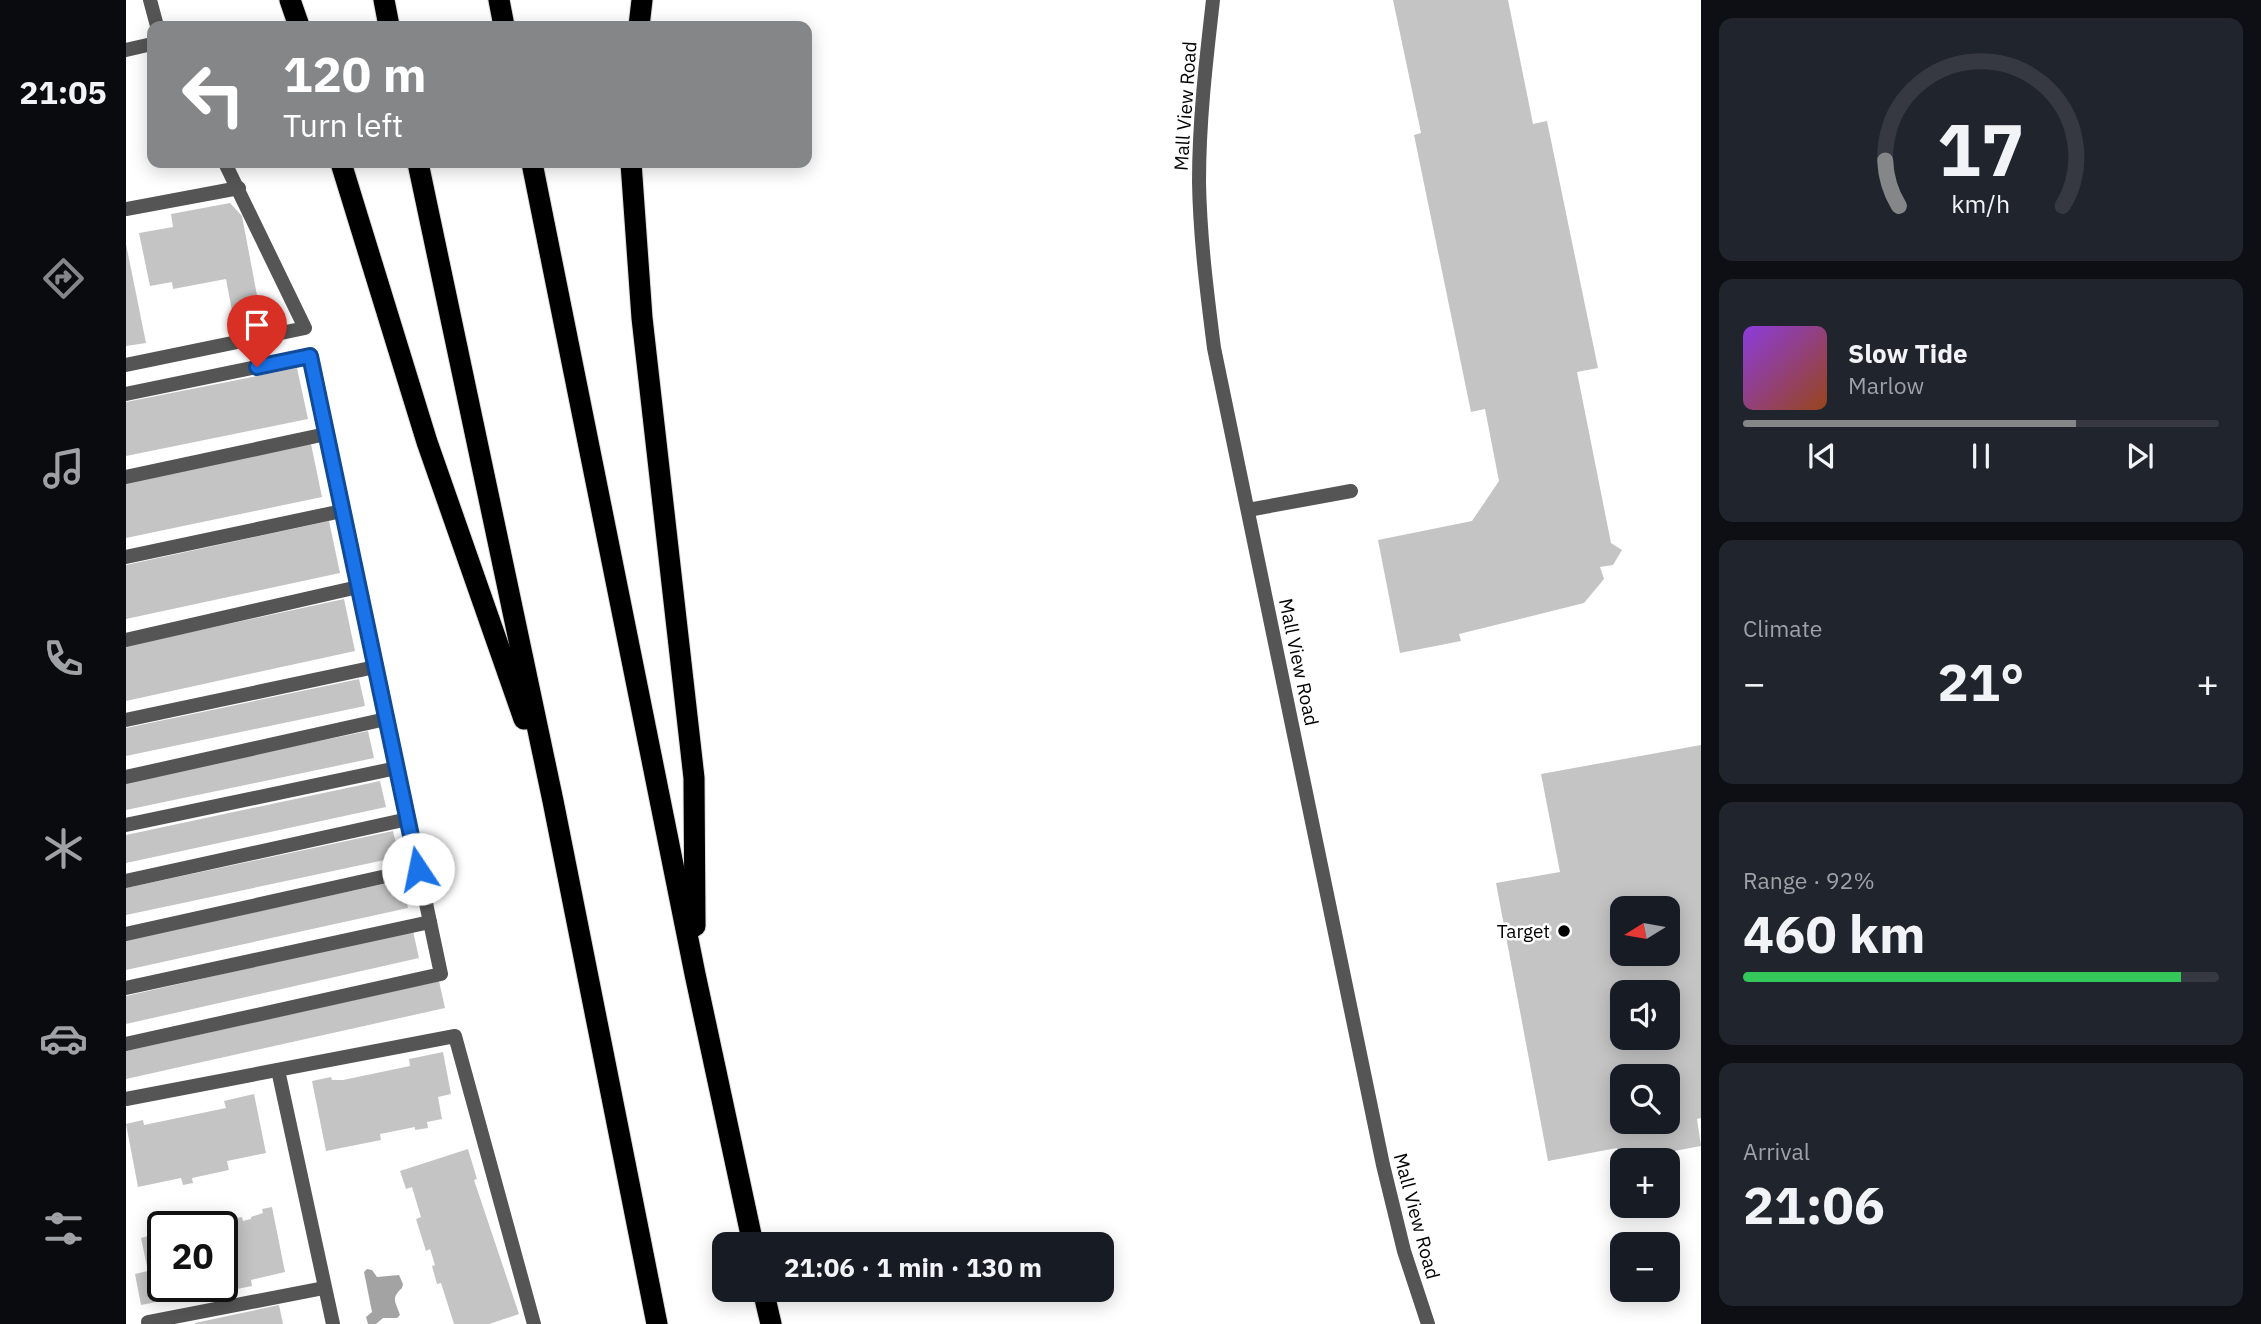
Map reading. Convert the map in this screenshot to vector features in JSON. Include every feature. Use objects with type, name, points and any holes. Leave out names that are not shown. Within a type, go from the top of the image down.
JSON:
[{"type":"highway","points":[[290,0],[297,21]]},
{"type":"highway","points":[[384,0],[388,21]]},
{"type":"highway","points":[[499,0],[503,21]]},
{"type":"highway","points":[[640,21],[642,0]]},
{"type":"highway","points":[[343,168],[427,442],[553,802]]},
{"type":"highway","points":[[419,168],[553,802],[657,1324]]},
{"type":"highway","points":[[533,168],[695,974],[751,1232]]},
{"type":"highway","points":[[631,168],[643,332],[694,778],[695,974]]},
{"type":"highway","points":[[766,1302],[771,1324]]},
{"type":"street","points":[[150,0],[155,21]]},
{"type":"street","name":"Mall View Road","points":[[1213,0],[1202,90],[1199,182],[1203,256],[1214,348],[1383,1165],[1404,1251],[1427,1324]]},
{"type":"street","points":[[126,50],[147,45]]},
{"type":"street","points":[[126,365],[305,328],[228,168]]},
{"type":"street","points":[[126,209],[239,188]]},
{"type":"street","points":[[126,394],[310,356],[441,974],[126,1044]]},
{"type":"street","points":[[126,477],[326,433]]},
{"type":"street","points":[[1248,510],[1351,491]]},
{"type":"street","points":[[126,557],[342,512]]},
{"type":"street","points":[[126,640],[358,587]]},
{"type":"street","points":[[126,720],[375,667]]},
{"type":"street","points":[[126,776],[386,719]]},
{"type":"street","points":[[126,825],[397,768]]},
{"type":"street","points":[[126,881],[408,819]]},
{"type":"street","points":[[126,934],[418,869]]},
{"type":"street","points":[[126,988],[430,922]]},
{"type":"street","points":[[126,1100],[455,1036],[534,1324]]},
{"type":"street","points":[[278,1069],[333,1324]]},
{"type":"street","points":[[148,1322],[324,1289]]},
{"type":"shaded area","points":[[367,1269],[372,1270],[377,1277],[399,1275],[403,1284],[395,1298],[400,1315],[397,1318],[383,1318],[376,1324],[368,1324],[366,1317],[372,1312],[364,1272]]},
{"type":"building","points":[[1393,0],[1508,0],[1533,124],[1547,121],[1598,368],[1577,372],[1611,543],[1622,550],[1613,565],[1600,567],[1604,579],[1584,603],[1459,634],[1461,641],[1400,653],[1378,540],[1472,521],[1499,481],[1485,409],[1471,412],[1414,135],[1421,133]]},
{"type":"building","points":[[230,203],[242,216],[259,306],[232,311],[226,279],[173,289],[172,282],[150,286],[139,233],[173,227],[171,214]]},
{"type":"building","points":[[126,244],[146,343],[126,346]]},
{"type":"building","points":[[297,368],[308,419],[126,456],[126,402]]},
{"type":"building","points":[[311,444],[322,497],[126,538],[126,483]]},
{"type":"building","points":[[329,521],[340,573],[126,619],[126,565]]},
{"type":"building","points":[[344,599],[355,651],[126,701],[126,646]]},
{"type":"building","points":[[359,679],[365,706],[126,756],[126,728]]},
{"type":"building","points":[[368,731],[374,758],[126,810],[126,781]]},
{"type":"building","name":"Target","points":[[1701,745],[1701,1118],[1697,1119],[1701,1146],[1680,1150],[1610,1148],[1548,1161],[1496,883],[1560,872],[1541,774]]},
{"type":"building","points":[[380,781],[386,807],[126,863],[126,835]]},
{"type":"building","points":[[393,831],[399,857],[126,915],[126,888]]},
{"type":"building","points":[[402,880],[408,908],[126,970],[126,940]]},
{"type":"building","points":[[413,931],[419,958],[126,1024],[126,996]]},
{"type":"building","points":[[439,981],[445,1008],[126,1079],[126,1051]]},
{"type":"building","points":[[443,1052],[451,1094],[438,1097],[442,1119],[427,1122],[428,1128],[415,1130],[415,1127],[380,1134],[381,1140],[326,1151],[312,1081],[331,1077],[332,1080],[343,1080],[410,1066],[409,1059]]},
{"type":"building","points":[[254,1094],[266,1153],[227,1161],[229,1170],[192,1178],[193,1183],[183,1185],[181,1178],[138,1187],[126,1124],[143,1120],[144,1125],[226,1108],[224,1101]]},
{"type":"building","points":[[468,1149],[477,1179],[474,1180],[519,1314],[489,1324],[454,1324],[441,1283],[437,1284],[430,1249],[426,1251],[416,1219],[421,1217],[412,1187],[406,1189],[400,1171]]},
{"type":"building","points":[[272,1207],[285,1272],[251,1280],[252,1286],[238,1289],[238,1218],[242,1217],[243,1221],[251,1219],[263,1213],[262,1209]]},
{"type":"building","points":[[147,1236],[147,1266],[141,1238]]},
{"type":"building","points":[[147,1271],[147,1302],[156,1302],[141,1305],[135,1274]]},
{"type":"building","points":[[279,1305],[283,1324],[195,1324],[195,1323]]},
{"type":"place","name":"Target","points":[[1564,931]]},
{"type":"route","points":[[257,367],[310,356],[418,869]]}]
